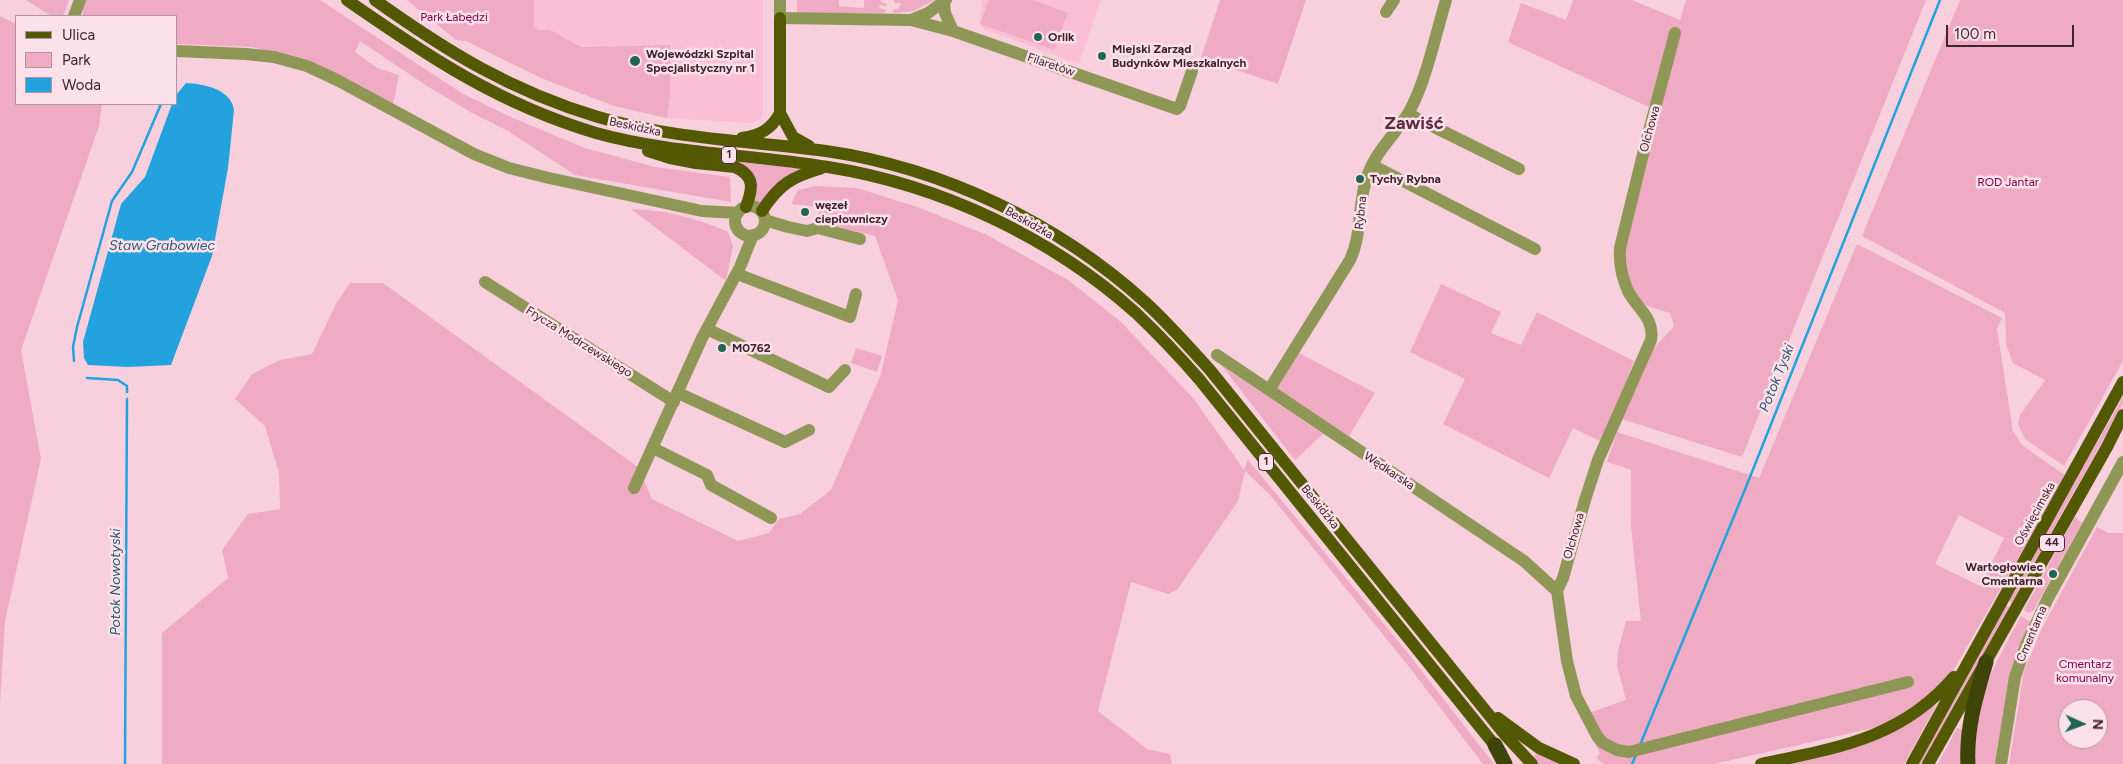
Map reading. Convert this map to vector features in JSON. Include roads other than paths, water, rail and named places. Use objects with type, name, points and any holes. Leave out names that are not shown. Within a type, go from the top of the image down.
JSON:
[{"type":"highway","points":[[1968,764],[1968,730],[1974,701],[1986,662]]},
{"type":"highway","points":[[1494,745],[1505,764]]},
{"type":"main road","points":[[336,0],[377,21]]},
{"type":"main road","name":"Beskidzka","points":[[347,0],[438,62],[501,97],[565,123],[630,141],[672,149],[827,167],[873,176],[922,190],[993,219],[1064,259],[1135,313],[1163,339],[1199,379],[1494,745],[1512,764]]},
{"type":"main road","name":"Beskidzka","points":[[380,3],[477,68],[546,100],[633,126],[828,152],[892,165],[927,176],[1000,205],[1038,225],[1071,246],[1144,301],[1174,329],[1210,370],[1479,702],[1532,764]]},
{"type":"main road","points":[[780,18],[780,113],[792,137],[828,152]]},
{"type":"main road","points":[[728,140],[757,135],[768,129],[780,113]]},
{"type":"main road","points":[[630,141],[649,152],[670,158],[744,171],[751,184],[750,222]]},
{"type":"main road","points":[[750,222],[779,188],[788,181],[827,167]]},
{"type":"main road","name":"Oświęcimska","points":[[1912,764],[2123,382]]},
{"type":"main road","name":"44","points":[[1928,764],[2107,447],[2123,415]]},
{"type":"main road","points":[[1761,764],[1867,739],[1897,725],[1921,710],[1948,684],[1970,658]]},
{"type":"main road","points":[[1479,702],[1539,748],[1574,764]]},
{"type":"street","points":[[74,15],[80,0]]},
{"type":"street","points":[[780,0],[780,18]]},
{"type":"street","points":[[1386,12],[1394,0]]},
{"type":"street","name":"Rybna","points":[[1269,390],[1350,260],[1358,238],[1365,181],[1372,165],[1409,112],[1420,85],[1446,0]]},
{"type":"street","name":"Filaretów","points":[[911,20],[945,1]]},
{"type":"street","name":"Filaretów","points":[[945,1],[945,13],[953,31]]},
{"type":"street","name":"Filaretów","points":[[780,18],[911,20],[953,31],[1177,109],[1180,106],[1192,71]]},
{"type":"street","name":"Olchowa","points":[[1676,33],[1645,146],[1620,248],[1620,262],[1625,283],[1634,300],[1651,323],[1651,340],[1598,460],[1563,578],[1557,591],[1567,661],[1576,696],[1598,736],[1604,743],[1617,750],[1629,752],[1908,682]]},
{"type":"street","points":[[178,51],[274,57],[307,66],[337,80],[474,154],[509,168],[750,222],[807,231],[818,228],[860,239]]},
{"type":"street","points":[[1409,112],[1414,117],[1519,169]]},
{"type":"street","points":[[1372,165],[1535,249]]},
{"type":"street","points":[[634,488],[707,329],[737,274],[750,222]]},
{"type":"street","points":[[737,274],[850,317],[856,294]]},
{"type":"street","name":"Frycza Modrzewskiego","points":[[485,282],[676,397],[785,442],[809,430]]},
{"type":"street","points":[[707,329],[829,387],[844,370]]},
{"type":"street","name":"Wędkarska","points":[[1217,355],[1524,561],[1557,591]]},
{"type":"street","points":[[653,448],[707,475],[711,485],[772,518]]},
{"type":"street","name":"Cmentarna","points":[[2001,764],[2015,677],[2026,645],[2048,598],[2123,462]]},
{"type":"water","name":"Staw Grabowiec","points":[[186,83],[208,86],[228,97],[234,110],[228,168],[212,256],[171,365],[128,367],[88,365],[84,358],[83,342],[121,204],[145,177],[172,105],[178,105],[178,93]]},
{"type":"waterway","name":"Potok Tyski","points":[[1640,745],[1746,487],[1940,0]]},
{"type":"waterway","points":[[74,361],[73,347],[77,327],[112,201],[132,172],[161,105]]},
{"type":"waterway","points":[[87,378],[118,380],[127,386],[127,392]]},
{"type":"waterway","name":"Potok Nowotyski","points":[[125,764],[127,399]]},
{"type":"waterway","name":"Potok Tyski","points":[[1632,764],[1636,755]]},
{"type":"place","name":"Orlik","points":[[1038,37]]},
{"type":"place","name":"Miejski Zarząd Budynków Mieszkalnych","points":[[1102,56]]},
{"type":"place","name":"Wojewódzki Szpital Specjalistyczny nr 1","points":[[635,61]]},
{"type":"place","name":"Tychy Rybna","points":[[1360,179]]},
{"type":"place","name":"węzeł ciepłowniczy","points":[[805,212]]},
{"type":"place","name":"M0762","points":[[722,348]]},
{"type":"place","name":"Wartogłowiec Cmentarna","points":[[2053,574]]},
{"type":"district","name":"Zawiść","points":[[1414,124]]},
{"type":"park label","name":"Park Łabędzi","points":[[454,17]]},
{"type":"park label","name":"ROD Jantar","points":[[2008,182]]},
{"type":"park label","name":"Cmentarz komunalny","points":[[2085,671]]}]
